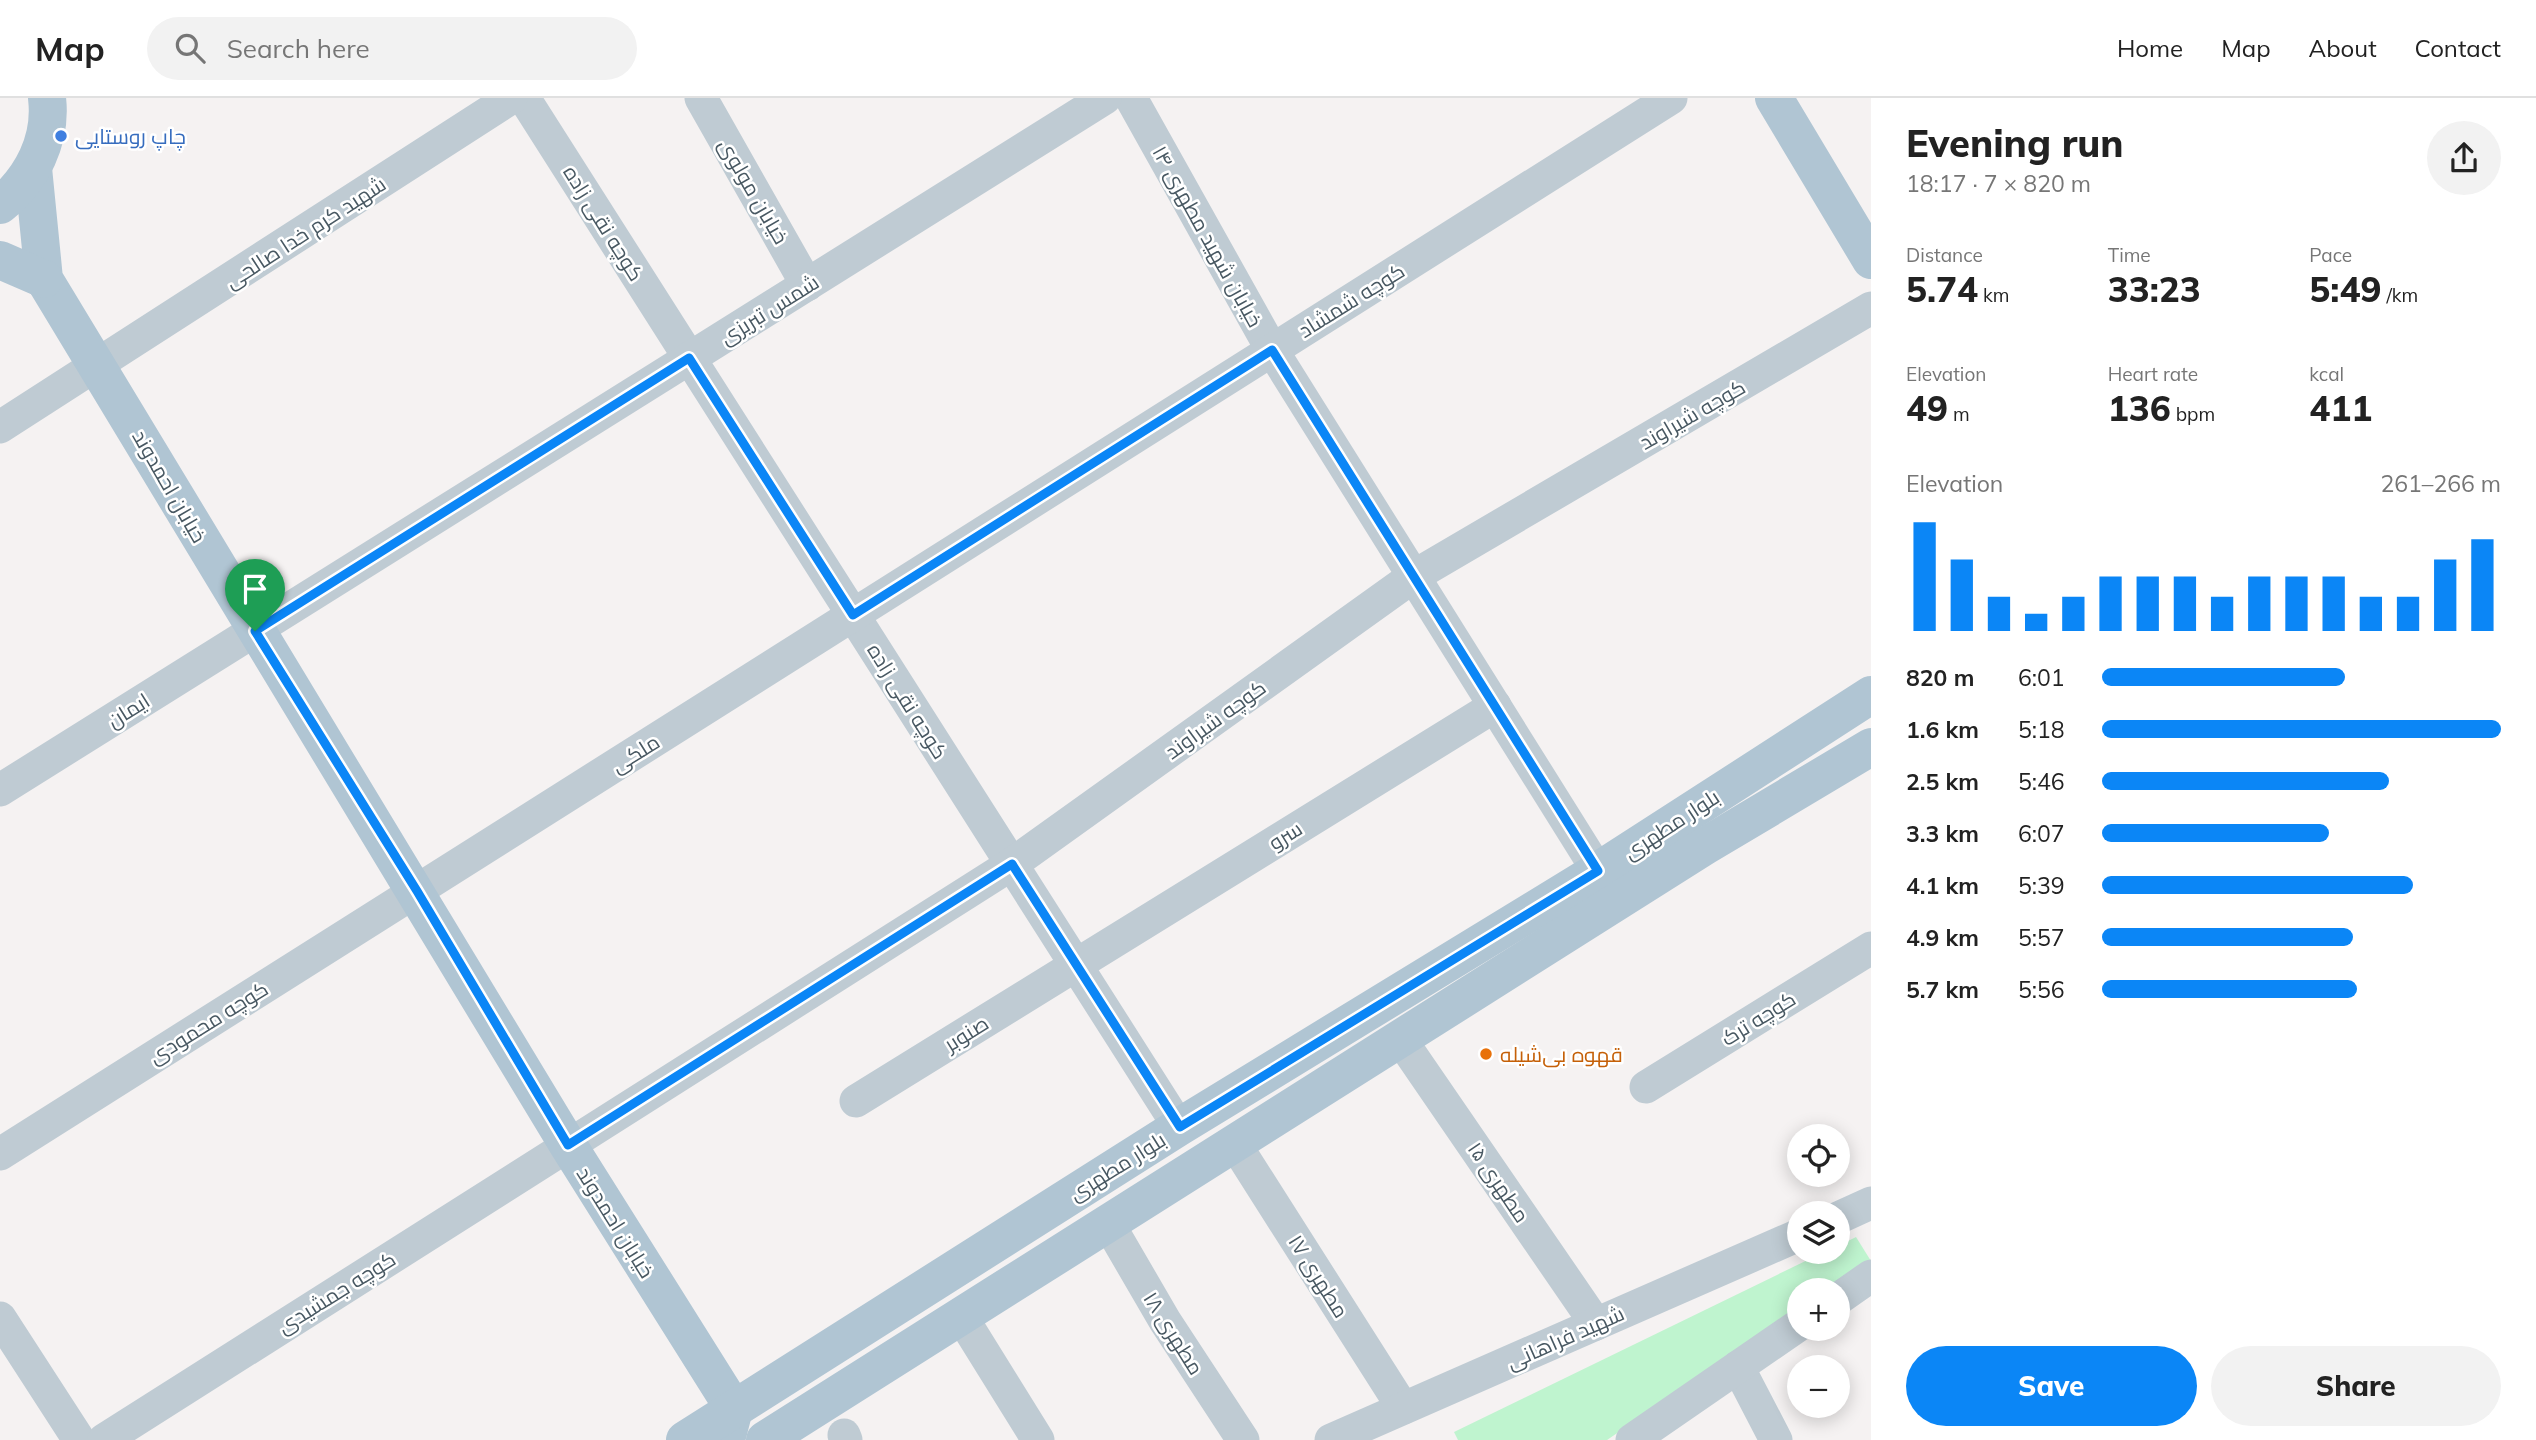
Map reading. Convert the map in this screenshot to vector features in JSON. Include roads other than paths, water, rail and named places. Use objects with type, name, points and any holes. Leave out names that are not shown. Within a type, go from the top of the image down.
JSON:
[{"type":"main road","points":[[1774,98],[1871,260]]},
{"type":"main road","points":[[0,205],[14,193],[33,168],[45,139],[50,101]]},
{"type":"main road","points":[[0,260],[44,279],[33,168]]},
{"type":"main road","name":"خیابان احمدوند","points":[[44,279],[99,365],[255,631],[417,891],[730,1425]]},
{"type":"main road","name":"بلوار مطهری","points":[[685,1440],[730,1425],[1180,1127],[1598,871],[1871,695]]},
{"type":"main road","name":"بلوار مطهری","points":[[765,1440],[1704,846],[1871,747]]},
{"type":"street","name":"شهید کرم خدا صالحی","points":[[0,427],[511,98]]},
{"type":"street","name":"کوچه نقی زاده","points":[[524,98],[1180,1127]]},
{"type":"street","name":"خیابان مولوی","points":[[701,98],[807,285]]},
{"type":"street","name":"شمس تبریزی","points":[[255,631],[1105,98]]},
{"type":"street","name":"خیابان شهید مطهری ۱۴","points":[[1131,98],[1272,350],[1598,871]]},
{"type":"street","name":"کوچه شمشاد","points":[[853,615],[1671,98]]},
{"type":"street","name":"کوچه شیراوند","points":[[568,1145],[1012,864],[1414,576],[1871,309]]},
{"type":"street","name":"ملکی","points":[[417,891],[853,615]]},
{"type":"street","name":"ایمان","points":[[0,790],[255,631]]},
{"type":"street","name":"سرو","points":[[1075,964],[1495,706]]},
{"type":"street","name":"کوچه محمودی","points":[[0,1154],[417,891]]},
{"type":"street","name":"کوچه ترک","points":[[1646,1087],[1871,948]]},
{"type":"street","name":"صنوبر","points":[[856,1101],[1075,964]]},
{"type":"street","name":"مطهری ۱۵","points":[[1401,1040],[1596,1324]]},
{"type":"street","name":"مطهری ۱۷","points":[[1236,1144],[1403,1408]]},
{"type":"street","name":"کوچه جمشیدی","points":[[104,1440],[568,1145]]},
{"type":"street","points":[[1850,1213],[1871,1203]]},
{"type":"street","name":"مطهری ۱۸","points":[[1108,1223],[1164,1321],[1243,1440]]},
{"type":"street","name":"شهید فراهانی","points":[[1331,1440],[1787,1240]]},
{"type":"street","points":[[1850,1291],[1871,1276]]},
{"type":"street","points":[[961,1316],[1038,1440]]},
{"type":"street","points":[[0,1318],[79,1440]]},
{"type":"street","points":[[1632,1440],[1787,1333]]},
{"type":"street","points":[[1738,1367],[1776,1440]]},
{"type":"place","name":"چاپ روستایی","points":[[61,136]]},
{"type":"place","name":"قهوه بی‌شیله","points":[[1486,1054]]}]
